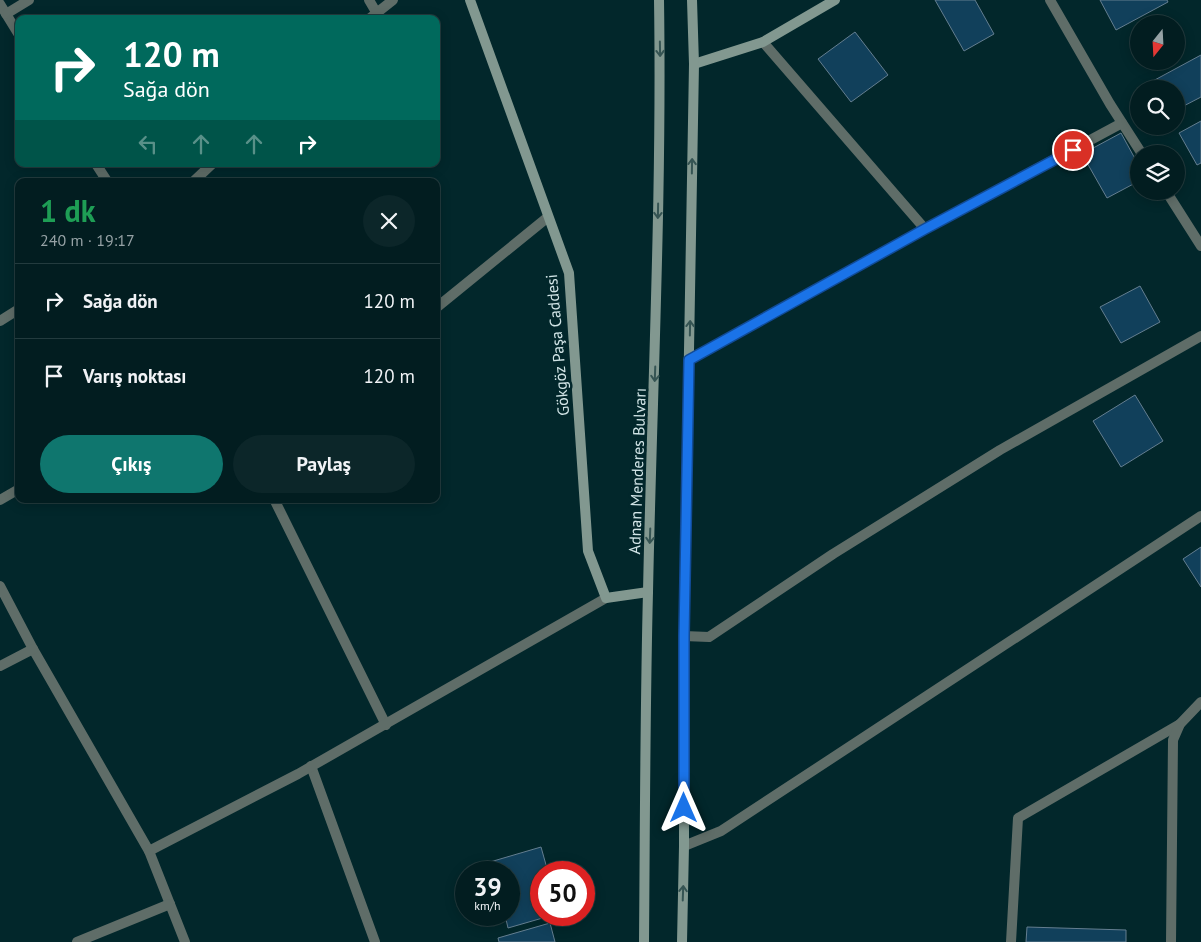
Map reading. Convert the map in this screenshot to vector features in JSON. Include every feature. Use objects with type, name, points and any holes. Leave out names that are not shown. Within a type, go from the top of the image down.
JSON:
[{"type":"main road","name":"Gökgöz Paşa Caddesi","points":[[470,0],[568,273],[588,551],[606,598]]},
{"type":"main road","name":"Adnan Menderes Bulvarı","points":[[644,942],[648,592],[655,360],[660,0]]},
{"type":"main road","points":[[682,942],[684,636],[694,64],[692,0]]},
{"type":"main road","points":[[694,64],[763,42],[835,0]]},
{"type":"main road","points":[[606,598],[648,592]]},
{"type":"street","points":[[6,14],[28,0]]},
{"type":"street","points":[[369,0],[373,15],[392,0]]},
{"type":"street","points":[[1050,0],[1136,145]]},
{"type":"street","points":[[0,4],[15,29]]},
{"type":"street","points":[[763,42],[925,229]]},
{"type":"street","points":[[689,360],[925,229],[1122,123]]},
{"type":"street","points":[[98,167],[105,178]]},
{"type":"street","points":[[197,178],[209,167]]},
{"type":"street","points":[[1172,200],[1201,246]]},
{"type":"street","points":[[440,305],[548,217]]},
{"type":"street","points":[[0,321],[15,311]]},
{"type":"street","points":[[684,636],[709,637],[833,554],[991,455],[1201,336]]},
{"type":"street","points":[[0,500],[15,491]]},
{"type":"street","points":[[276,503],[386,725]]},
{"type":"street","points":[[684,846],[721,831],[1201,516]]},
{"type":"street","points":[[0,586],[33,649],[149,851],[185,942]]},
{"type":"street","points":[[149,851],[312,766],[606,598]]},
{"type":"street","points":[[0,666],[33,649]]},
{"type":"street","points":[[1011,942],[1018,818],[1180,724],[1201,702]]},
{"type":"street","points":[[1171,942],[1173,740],[1180,724]]},
{"type":"street","points":[[312,766],[375,942]]},
{"type":"street","points":[[77,942],[170,904]]},
{"type":"building","points":[[935,0],[975,0],[994,34],[964,51]]},
{"type":"building","points":[[1100,0],[1167,0],[1168,2],[1144,15],[1130,15],[1130,22],[1116,30]]},
{"type":"building","points":[[855,32],[888,75],[851,102],[818,59]]},
{"type":"building","points":[[1201,55],[1201,97],[1185,105],[1185,80],[1155,80],[1173,70],[1185,70],[1185,64]]},
{"type":"building","points":[[1201,121],[1201,163],[1197,165],[1180,135],[1185,135],[1185,130]]},
{"type":"building","points":[[1121,133],[1130,150],[1130,186],[1107,198],[1082,154]]},
{"type":"building","points":[[1140,286],[1160,322],[1121,343],[1100,307]]},
{"type":"building","points":[[1135,395],[1163,441],[1121,467],[1093,421]]},
{"type":"building","points":[[1201,547],[1201,587],[1183,559]]},
{"type":"building","points":[[541,847],[545,861],[530,861],[530,922],[520,925],[520,861],[493,861]]},
{"type":"building","points":[[540,926],[551,926],[555,942],[499,942],[498,938]]},
{"type":"building","points":[[1027,927],[1126,930],[1126,942],[1026,942]]},
{"type":"route","points":[[684,808],[684,636],[689,360],[925,229],[1073,150]]}]
